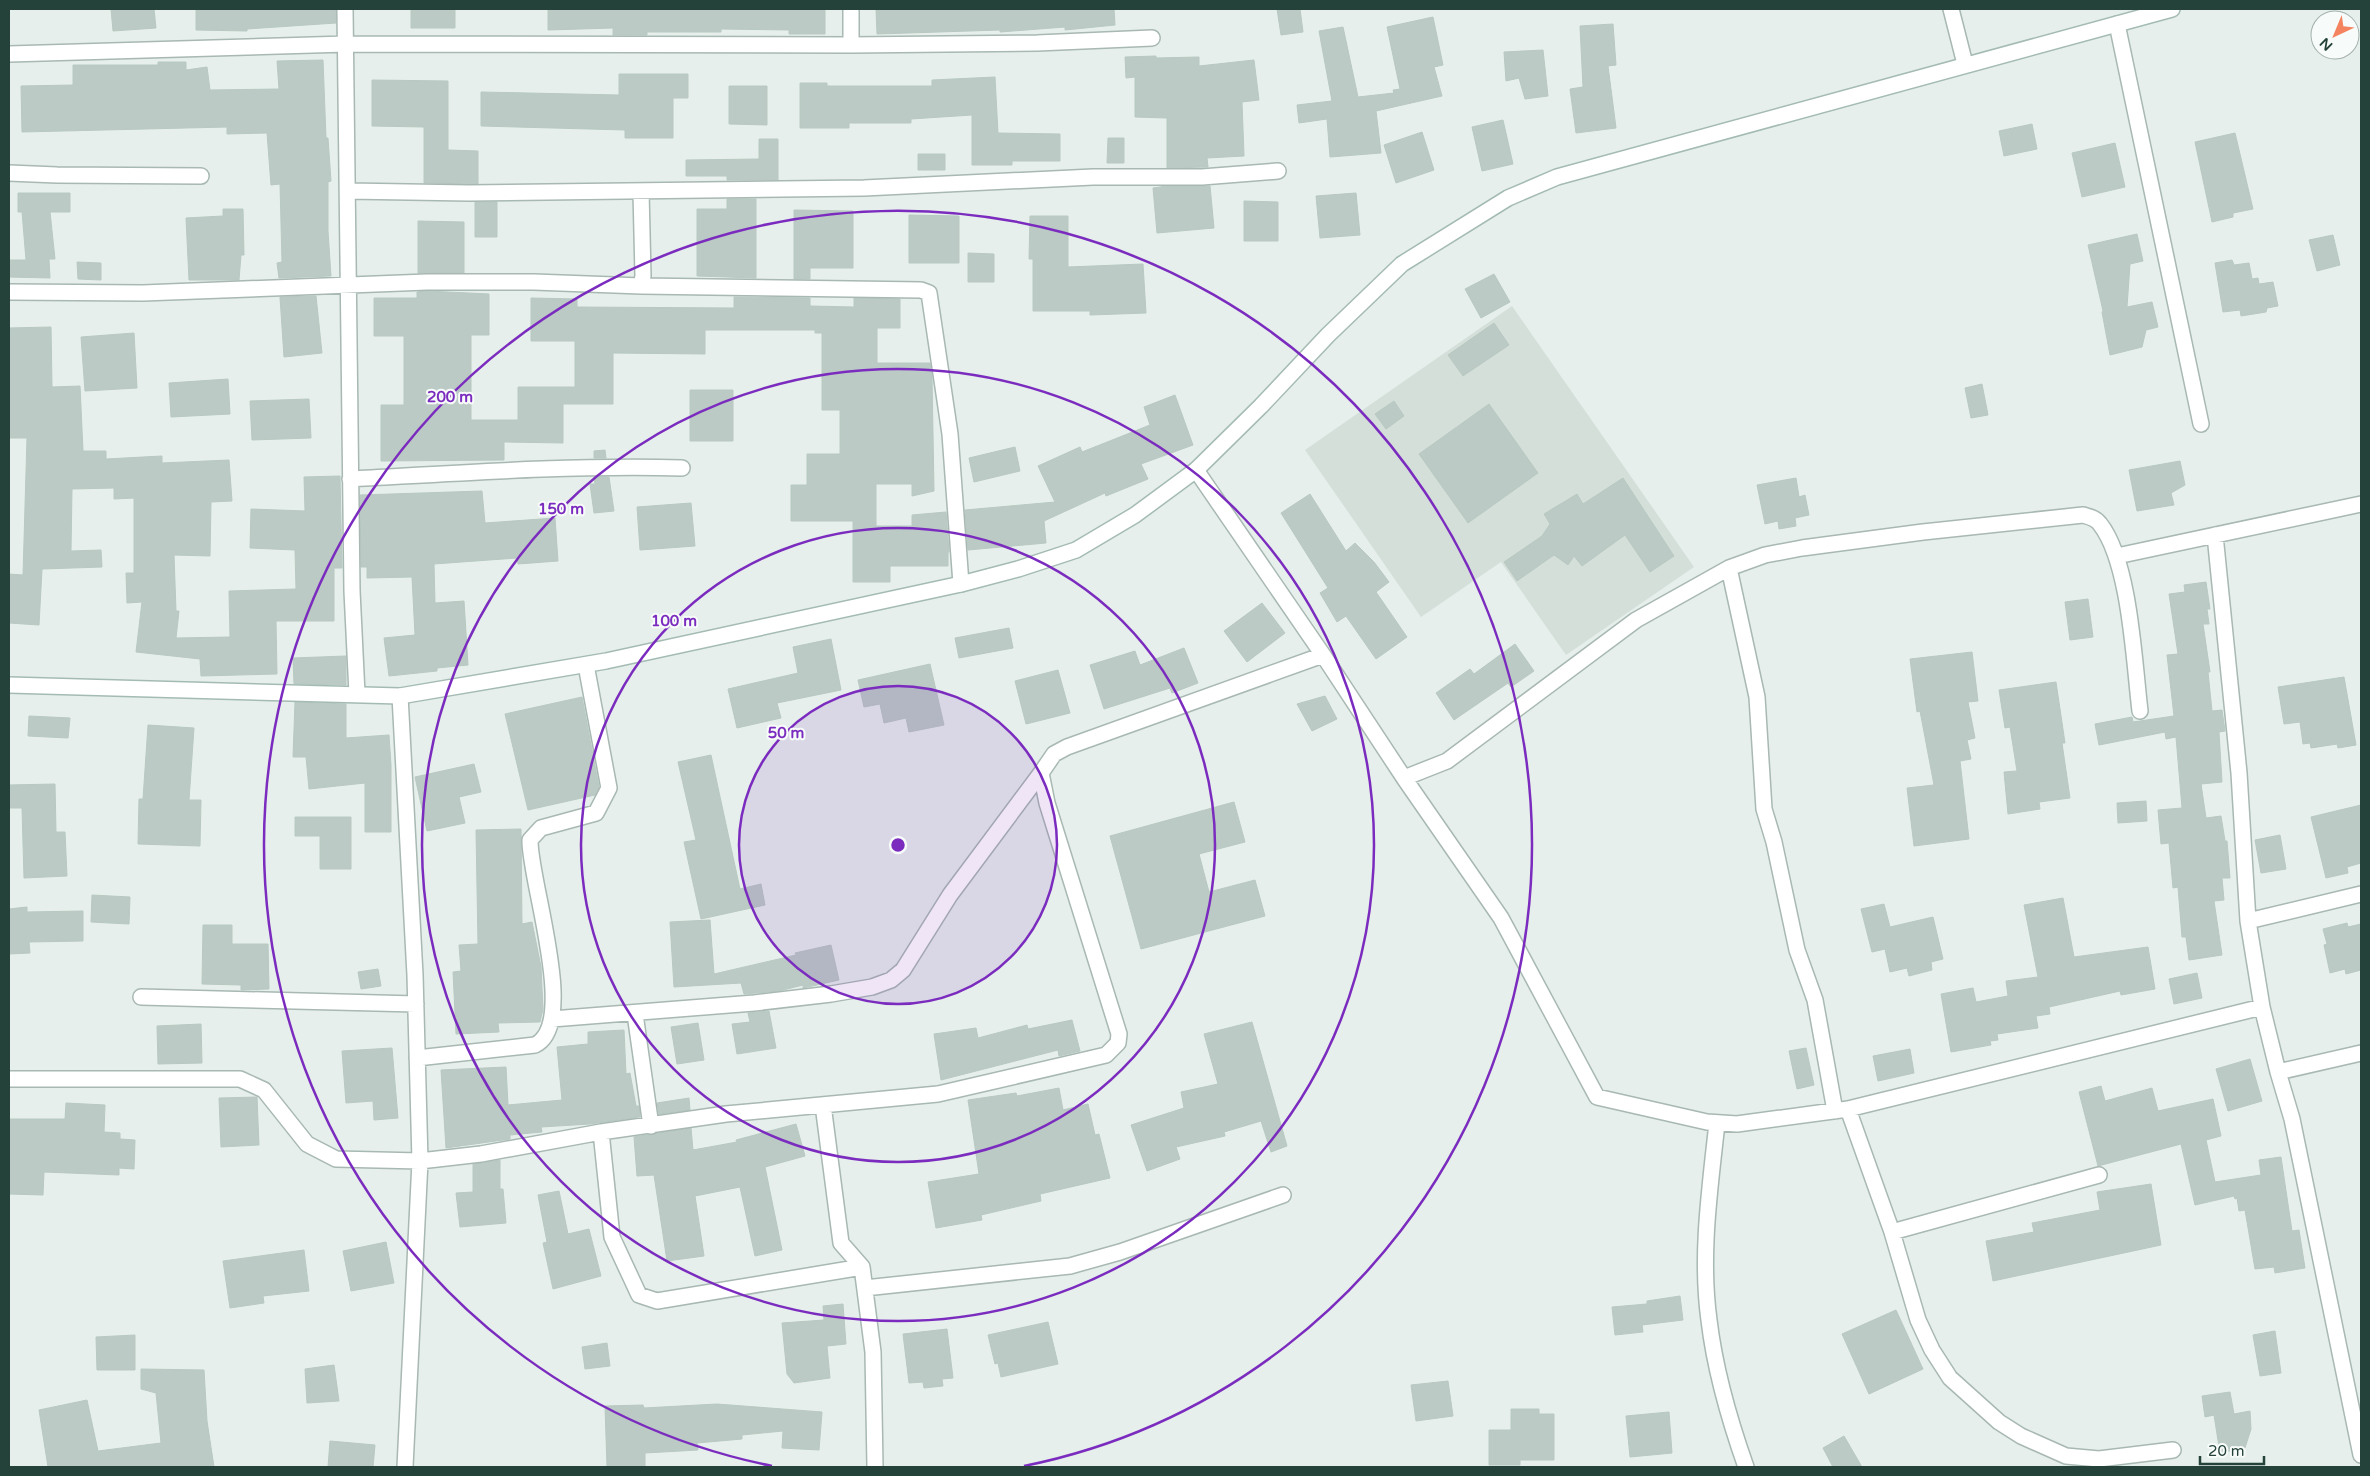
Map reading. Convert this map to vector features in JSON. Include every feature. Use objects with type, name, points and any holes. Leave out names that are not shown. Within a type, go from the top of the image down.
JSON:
[{"type":"street","points":[[345,9],[350,479],[352,591],[357,694]]},
{"type":"street","points":[[851,9],[851,45]]},
{"type":"street","points":[[1951,9],[1965,64]]},
{"type":"street","points":[[9,685],[400,696],[586,665],[961,584],[1018,569],[1076,550],[1135,515],[1196,470],[1261,406],[1328,335],[1402,264],[1508,198],[1557,178],[1965,64],[2172,9]]},
{"type":"street","points":[[2117,24],[2201,424]]},
{"type":"street","points":[[9,54],[346,44],[851,45],[1152,38]]},
{"type":"street","points":[[348,191],[435,193],[864,188],[1093,177],[1202,177],[1278,171]]},
{"type":"street","points":[[9,173],[201,176]]},
{"type":"street","points":[[641,191],[642,286]]},
{"type":"street","points":[[9,292],[143,293],[348,284],[534,282],[642,286],[921,290],[930,293],[950,434],[961,584]]},
{"type":"street","points":[[350,479],[501,471],[633,467],[682,468]]},
{"type":"street","points":[[1196,470],[1501,918],[1597,1097],[1717,1123],[1737,1124],[1841,1110],[2262,1007]]},
{"type":"street","points":[[2117,556],[2361,504]]},
{"type":"street","points":[[1404,778],[1447,761],[1636,620],[1729,568],[1765,555],[1802,548],[1923,532],[2083,515],[2092,517],[2100,523],[2117,556],[2126,600],[2140,711]]},
{"type":"street","points":[[2215,535],[2239,772],[2248,921],[2262,1007],[2292,1119],[2361,1455]]},
{"type":"street","points":[[1729,568],[1757,697],[1764,809],[1774,842],[1798,950],[1815,1000],[1841,1110],[1892,1232],[1918,1320],[1932,1350],[1950,1378],[1999,1422],[2021,1436],[2066,1456],[2099,1459],[2173,1450]]},
{"type":"street","points":[[552,1020],[635,1014],[831,994],[872,987],[891,980],[903,970],[950,895],[1054,754],[1067,747],[1323,655]]},
{"type":"street","points":[[417,1058],[535,1045],[542,1042],[547,1034],[552,1020],[552,976],[546,927],[532,866],[530,840],[541,828],[596,812],[609,788],[586,665]]},
{"type":"street","points":[[400,696],[416,1004],[420,1161],[404,1467]]},
{"type":"street","points":[[9,1079],[240,1080],[264,1090],[307,1144],[336,1159],[420,1161],[481,1154],[601,1132],[726,1114],[938,1094],[1086,1061],[1106,1055],[1118,1043],[1119,1034],[1047,804],[1041,773]]},
{"type":"street","points":[[2248,921],[2361,894]]},
{"type":"street","points":[[142,997],[416,1004]]},
{"type":"street","points":[[635,1014],[651,1126]]},
{"type":"street","points":[[2278,1072],[2361,1054]]},
{"type":"street","points":[[823,1105],[842,1243],[862,1267],[873,1352],[875,1467]]},
{"type":"street","points":[[1717,1123],[1706,1251],[1708,1319],[1729,1420],[1746,1467]]},
{"type":"street","points":[[601,1132],[612,1237],[639,1295],[658,1301],[862,1267]]},
{"type":"street","points":[[1892,1232],[2098,1175]]},
{"type":"street","points":[[865,1288],[1040,1271],[1070,1266],[1120,1252],[1283,1195]]},
{"type":"shaded area","points":[[1512,306],[1694,567],[1566,655],[1501,562],[1421,617],[1305,450]]},
{"type":"building","points":[[111,9],[154,9],[156,28],[113,31]]},
{"type":"building","points":[[196,9],[336,9],[336,23],[247,29],[247,31],[196,30]]},
{"type":"building","points":[[411,9],[455,9],[455,28],[411,28]]},
{"type":"building","points":[[548,9],[825,9],[825,34],[789,34],[789,30],[721,29],[721,32],[647,32],[647,35],[613,35],[613,28],[548,30]]},
{"type":"building","points":[[876,9],[1114,9],[1115,25],[1065,30],[1065,27],[1000,32],[1000,30],[877,34]]},
{"type":"building","points":[[1277,9],[1300,9],[1303,32],[1281,35]]},
{"type":"building","points":[[1433,17],[1443,65],[1434,67],[1442,96],[1376,111],[1381,153],[1330,157],[1327,119],[1299,123],[1297,105],[1332,101],[1319,31],[1343,27],[1358,97],[1394,93],[1393,90],[1400,89],[1387,27]]},
{"type":"building","points":[[1613,24],[1616,65],[1608,66],[1616,128],[1576,133],[1570,89],[1583,87],[1580,26]]},
{"type":"building","points":[[1543,50],[1548,96],[1525,99],[1519,78],[1506,81],[1504,52]]},
{"type":"building","points":[[1156,56],[1156,58],[1199,57],[1199,66],[1254,60],[1259,100],[1242,102],[1244,156],[1207,158],[1208,167],[1167,168],[1167,118],[1135,117],[1135,77],[1126,78],[1125,57]]},
{"type":"building","points":[[323,60],[326,138],[328,138],[331,181],[328,182],[328,231],[331,276],[279,278],[277,263],[282,262],[280,184],[271,185],[267,133],[227,134],[227,127],[22,132],[21,86],[73,85],[73,65],[158,65],[158,62],[186,62],[186,70],[207,67],[210,90],[279,89],[277,61]]},
{"type":"building","points":[[619,74],[688,74],[688,98],[673,98],[673,138],[625,138],[625,130],[481,126],[481,92],[619,95]]},
{"type":"building","points":[[995,77],[998,133],[1060,134],[1060,161],[1012,161],[1012,165],[972,165],[972,115],[911,119],[911,123],[849,123],[849,128],[800,128],[800,83],[827,83],[827,86],[932,86],[932,80]]},
{"type":"building","points":[[372,80],[448,81],[448,150],[478,151],[478,184],[424,183],[424,127],[372,126]]},
{"type":"building","points":[[729,86],[767,86],[767,125],[729,124]]},
{"type":"building","points":[[1503,120],[1513,164],[1482,171],[1472,127]]},
{"type":"building","points":[[2032,124],[2037,149],[2004,156],[1999,131]]},
{"type":"building","points":[[1422,132],[1434,170],[1396,183],[1384,145]]},
{"type":"building","points":[[2235,133],[2253,209],[2233,213],[2233,217],[2212,222],[2195,142]]},
{"type":"building","points":[[1108,138],[1124,138],[1124,163],[1107,163]]},
{"type":"building","points":[[759,139],[778,139],[778,180],[727,180],[727,176],[686,176],[686,160],[759,159]]},
{"type":"building","points":[[2115,143],[2125,187],[2082,197],[2072,153]]},
{"type":"building","points":[[918,154],[945,154],[945,170],[918,170]]},
{"type":"building","points":[[1167,186],[1210,186],[1214,228],[1157,233],[1153,188]]},
{"type":"building","points":[[18,193],[70,193],[70,212],[50,212],[55,259],[49,259],[50,278],[9,277],[9,260],[26,260],[22,212],[18,212]]},
{"type":"building","points":[[1356,193],[1360,235],[1320,238],[1316,196]]},
{"type":"building","points":[[727,199],[756,199],[756,278],[697,276],[697,209],[727,209]]},
{"type":"building","points":[[1244,201],[1278,202],[1278,241],[1244,241]]},
{"type":"building","points":[[475,202],[497,202],[497,237],[475,237]]},
{"type":"building","points":[[223,209],[243,209],[244,255],[241,255],[239,280],[189,280],[186,218],[223,216]]},
{"type":"building","points":[[794,210],[853,211],[853,268],[810,268],[810,279],[794,279]]},
{"type":"building","points":[[909,215],[959,216],[959,263],[909,263]]},
{"type":"building","points":[[1030,216],[1068,216],[1068,267],[1143,264],[1146,313],[1090,315],[1090,311],[1033,311],[1033,259],[1029,259]]},
{"type":"building","points":[[418,221],[464,222],[464,273],[418,273]]},
{"type":"building","points":[[2137,234],[2143,261],[2130,264],[2127,307],[2152,302],[2158,327],[2146,330],[2142,347],[2110,355],[2103,311],[2088,245]]},
{"type":"building","points":[[2333,235],[2340,265],[2317,271],[2309,240]]},
{"type":"building","points":[[968,253],[994,254],[994,282],[968,282]]},
{"type":"building","points":[[2232,260],[2234,265],[2249,263],[2252,279],[2258,278],[2259,284],[2273,282],[2278,306],[2267,308],[2266,312],[2241,316],[2240,310],[2223,312],[2215,263]]},
{"type":"building","points":[[77,262],[101,263],[101,280],[78,279]]},
{"type":"building","points":[[1494,274],[1510,302],[1481,318],[1465,289]]},
{"type":"building","points":[[417,292],[489,294],[489,335],[471,335],[471,420],[518,420],[518,387],[575,387],[575,341],[531,341],[531,298],[577,299],[577,307],[734,308],[734,297],[810,298],[810,306],[854,307],[854,298],[900,299],[900,328],[877,328],[877,363],[930,363],[932,377],[934,491],[912,496],[912,484],[876,484],[876,526],[912,526],[912,515],[946,512],[949,552],[948,566],[890,566],[890,582],[853,582],[853,521],[791,521],[791,485],[807,485],[807,454],[840,454],[840,410],[822,410],[822,333],[815,333],[815,330],[705,330],[705,354],[613,353],[613,404],[563,404],[563,443],[504,442],[504,460],[381,461],[381,405],[404,405],[404,336],[374,336],[374,298],[417,298]]},
{"type":"building","points":[[316,296],[322,353],[284,357],[280,297]]},
{"type":"building","points":[[1494,323],[1509,345],[1463,376],[1448,355]]},
{"type":"building","points":[[51,327],[52,387],[80,386],[83,451],[106,451],[106,459],[162,456],[162,463],[229,460],[232,501],[211,502],[210,556],[174,555],[176,611],[179,611],[176,638],[230,637],[229,591],[296,589],[295,550],[250,548],[251,509],[305,511],[304,477],[340,476],[342,568],[334,568],[334,621],[276,621],[277,674],[201,676],[200,659],[136,652],[142,602],[127,603],[126,573],[134,573],[134,498],[114,499],[114,488],[72,489],[71,551],[101,550],[102,567],[42,569],[39,625],[9,623],[9,574],[23,575],[27,438],[9,438],[9,328]]},
{"type":"building","points":[[134,333],[137,388],[85,391],[81,337]]},
{"type":"building","points":[[228,379],[230,414],[171,417],[169,383]]},
{"type":"building","points":[[1982,384],[1988,415],[1971,418],[1965,388]]},
{"type":"building","points":[[690,390],[733,390],[733,441],[690,441]]},
{"type":"building","points":[[1175,395],[1193,445],[1141,464],[1148,479],[1106,496],[1105,493],[1044,521],[1046,543],[968,550],[965,510],[1055,502],[1038,466],[1080,447],[1082,452],[1150,425],[1144,407]]},
{"type":"building","points":[[309,399],[311,438],[252,440],[250,401]]},
{"type":"building","points":[[1394,401],[1404,416],[1386,429],[1375,414]]},
{"type":"building","points":[[1489,404],[1538,473],[1468,523],[1419,454]]},
{"type":"building","points":[[1015,447],[1020,471],[974,482],[969,458]]},
{"type":"building","points":[[605,450],[606,458],[594,458],[594,451]]},
{"type":"building","points":[[2180,461],[2185,485],[2171,493],[2174,505],[2137,511],[2129,470]]},
{"type":"building","points":[[594,477],[609,477],[614,511],[594,513],[590,484],[595,484]]},
{"type":"building","points":[[1623,478],[1674,556],[1650,572],[1625,535],[1582,566],[1574,556],[1568,565],[1554,555],[1517,581],[1504,562],[1542,536],[1550,524],[1544,514],[1577,494],[1583,504]]},
{"type":"building","points":[[1796,478],[1799,497],[1805,495],[1809,515],[1795,518],[1796,526],[1779,529],[1778,521],[1765,524],[1757,485]]},
{"type":"building","points":[[482,491],[485,523],[555,518],[558,561],[518,564],[517,558],[434,564],[435,603],[464,601],[468,665],[437,668],[437,671],[389,676],[384,638],[415,635],[412,577],[367,578],[367,567],[361,567],[360,495]]},
{"type":"building","points":[[1310,494],[1346,551],[1355,543],[1374,562],[1389,582],[1376,592],[1407,637],[1376,659],[1346,616],[1337,622],[1320,593],[1328,588],[1281,513]]},
{"type":"building","points":[[691,503],[695,546],[640,550],[637,507]]},
{"type":"building","points":[[2206,582],[2210,609],[2207,609],[2209,624],[2203,624],[2210,672],[2208,672],[2212,711],[2222,710],[2225,731],[2219,732],[2222,782],[2201,784],[2206,818],[2221,816],[2225,841],[2227,841],[2230,878],[2222,878],[2224,900],[2214,901],[2222,955],[2189,960],[2186,937],[2182,937],[2178,887],[2173,888],[2169,843],[2161,844],[2158,810],[2182,808],[2176,737],[2166,739],[2165,732],[2099,745],[2095,724],[2132,717],[2133,722],[2174,716],[2167,655],[2178,654],[2169,594],[2185,592],[2184,585]]},
{"type":"building","points":[[2088,599],[2093,637],[2070,640],[2065,602]]},
{"type":"building","points":[[1262,603],[1285,633],[1247,662],[1224,631]]},
{"type":"building","points":[[1009,628],[1013,648],[959,658],[955,638]]},
{"type":"building","points":[[831,639],[841,690],[777,703],[781,718],[737,728],[728,689],[798,673],[793,647]]},
{"type":"building","points":[[1515,644],[1534,671],[1511,687],[1508,683],[1454,720],[1436,693],[1470,669],[1474,674]]},
{"type":"building","points":[[1184,648],[1198,683],[1172,693],[1170,688],[1104,709],[1090,665],[1135,651],[1140,665]]},
{"type":"building","points":[[1972,652],[1978,701],[1968,702],[1975,738],[1967,740],[1971,759],[1960,761],[1969,839],[1914,846],[1907,788],[1934,785],[1920,711],[1917,712],[1910,659]]},
{"type":"building","points":[[346,656],[346,685],[294,684],[293,658]]},
{"type":"building","points":[[930,664],[944,725],[909,732],[906,718],[884,723],[880,704],[864,707],[858,680]]},
{"type":"building","points":[[1058,670],[1070,713],[1026,724],[1015,681]]},
{"type":"building","points":[[2344,677],[2356,745],[2338,748],[2337,744],[2311,748],[2310,743],[2303,744],[2300,722],[2284,724],[2278,687]]},
{"type":"building","points":[[2056,682],[2065,743],[2062,743],[2070,798],[2039,802],[2040,809],[2008,814],[2004,772],[2017,771],[2010,727],[2005,728],[1999,690]]},
{"type":"building","points":[[1325,696],[1337,719],[1312,731],[1297,704]]},
{"type":"building","points":[[582,697],[599,787],[595,795],[528,810],[505,714]]},
{"type":"building","points":[[295,702],[346,704],[346,738],[389,735],[391,832],[365,832],[365,783],[309,789],[306,757],[293,757]]},
{"type":"building","points":[[29,716],[70,718],[68,738],[28,736]]},
{"type":"building","points":[[148,725],[194,728],[189,800],[201,800],[200,846],[138,844],[139,799],[143,799]]},
{"type":"building","points":[[711,755],[740,889],[761,884],[765,905],[701,919],[684,842],[696,840],[678,762]]},
{"type":"building","points":[[474,764],[481,792],[459,797],[465,823],[427,831],[415,777]]},
{"type":"building","points":[[55,784],[56,832],[65,832],[67,876],[24,878],[22,808],[9,808],[9,785]]},
{"type":"building","points":[[2146,801],[2147,821],[2118,823],[2117,803]]},
{"type":"building","points":[[1234,802],[1245,842],[1199,854],[1209,892],[1255,880],[1265,916],[1141,949],[1110,836]]},
{"type":"building","points":[[2361,805],[2361,863],[2347,867],[2348,873],[2326,878],[2311,817]]},
{"type":"building","points":[[295,817],[351,817],[351,869],[320,869],[320,836],[295,836]]},
{"type":"building","points":[[521,829],[522,924],[532,922],[541,967],[543,1009],[540,1022],[498,1023],[499,1032],[456,1034],[453,972],[461,971],[459,945],[478,944],[476,830]]},
{"type":"building","points":[[2280,835],[2286,869],[2261,873],[2255,840]]},
{"type":"building","points":[[92,895],[130,897],[129,924],[91,922]]},
{"type":"building","points":[[2063,898],[2074,957],[2148,947],[2155,989],[2121,995],[2120,991],[2049,1007],[2050,1014],[2036,1016],[2038,1028],[1997,1034],[1998,1040],[1990,1041],[1991,1045],[1951,1052],[1941,994],[1973,988],[1976,1002],[2008,996],[2006,981],[2038,977],[2024,905]]},
{"type":"building","points":[[1884,904],[1890,927],[1933,917],[1943,959],[1931,962],[1932,970],[1909,976],[1907,968],[1890,972],[1885,949],[1872,952],[1861,909]]},
{"type":"building","points":[[27,907],[27,912],[83,911],[83,941],[29,942],[30,953],[9,954],[9,909]]},
{"type":"building","points":[[710,920],[714,974],[831,945],[839,980],[803,988],[803,985],[779,991],[744,994],[741,983],[674,987],[670,922]]},
{"type":"building","points":[[2347,923],[2348,927],[2361,924],[2361,970],[2346,974],[2345,969],[2330,973],[2324,945],[2327,944],[2323,929]]},
{"type":"building","points":[[203,925],[232,925],[232,944],[268,944],[269,989],[241,990],[241,985],[202,984]]},
{"type":"building","points":[[378,969],[381,986],[361,989],[358,972]]},
{"type":"building","points":[[2197,973],[2202,998],[2174,1004],[2169,979]]},
{"type":"building","points":[[769,1011],[776,1048],[737,1054],[732,1024],[750,1022],[748,1013]]},
{"type":"building","points":[[1072,1020],[1080,1051],[1059,1056],[1058,1050],[941,1080],[934,1034],[976,1028],[978,1038],[1027,1025],[1028,1029]]},
{"type":"building","points":[[1252,1022],[1287,1146],[1271,1152],[1261,1121],[1224,1132],[1225,1136],[1176,1147],[1180,1159],[1147,1171],[1131,1125],[1184,1108],[1181,1092],[1218,1084],[1204,1034]]},
{"type":"building","points":[[698,1023],[704,1060],[677,1064],[671,1027]]},
{"type":"building","points":[[201,1024],[202,1063],[158,1064],[157,1026]]},
{"type":"building","points":[[624,1030],[626,1074],[630,1073],[640,1117],[590,1124],[541,1127],[542,1132],[510,1135],[510,1139],[446,1148],[441,1070],[506,1067],[508,1105],[562,1100],[557,1047],[588,1044],[588,1032]]},
{"type":"building","points":[[392,1048],[398,1118],[374,1120],[373,1101],[346,1103],[342,1051]]},
{"type":"building","points":[[1806,1048],[1814,1085],[1797,1089],[1789,1051]]},
{"type":"building","points":[[1910,1049],[1914,1073],[1878,1081],[1873,1056]]},
{"type":"building","points":[[2250,1059],[2262,1101],[2228,1111],[2216,1069]]},
{"type":"building","points":[[2101,1086],[2105,1101],[2152,1088],[2158,1111],[2213,1099],[2221,1136],[2206,1140],[2215,1182],[2261,1175],[2259,1160],[2281,1157],[2292,1231],[2299,1230],[2305,1268],[2275,1273],[2274,1267],[2255,1269],[2245,1210],[2239,1211],[2237,1198],[2235,1199],[2234,1196],[2195,1205],[2181,1144],[2098,1166],[2079,1092]]},
{"type":"building","points":[[1059,1088],[1063,1110],[1088,1104],[1095,1135],[1099,1134],[1110,1178],[1040,1194],[1041,1201],[981,1215],[982,1220],[936,1228],[928,1182],[979,1174],[968,1100],[1016,1093],[1017,1096]]},
{"type":"building","points":[[257,1097],[259,1145],[221,1147],[219,1098]]},
{"type":"building","points":[[689,1098],[690,1110],[659,1114],[657,1103]]},
{"type":"building","points":[[66,1103],[105,1105],[104,1132],[120,1133],[120,1139],[135,1140],[134,1169],[119,1168],[119,1175],[44,1172],[43,1195],[9,1194],[9,1119],[65,1119]]},
{"type":"building","points":[[796,1124],[805,1156],[765,1167],[782,1250],[755,1256],[740,1187],[695,1196],[704,1256],[667,1261],[654,1175],[637,1176],[634,1137],[691,1128],[693,1150],[737,1142],[736,1140]]},
{"type":"building","points":[[500,1160],[500,1189],[503,1189],[506,1223],[460,1227],[456,1193],[473,1192],[473,1164]]},
{"type":"building","points":[[2151,1184],[2161,1245],[1993,1281],[1986,1241],[2034,1232],[2032,1223],[2100,1210],[2097,1192]]},
{"type":"building","points":[[559,1191],[568,1234],[589,1229],[601,1276],[553,1289],[543,1243],[547,1242],[538,1195]]},
{"type":"building","points":[[386,1242],[394,1283],[351,1291],[343,1251]]},
{"type":"building","points":[[304,1250],[309,1291],[263,1296],[264,1303],[230,1308],[223,1261]]},
{"type":"building","points":[[1680,1296],[1683,1320],[1642,1325],[1643,1332],[1615,1335],[1612,1307],[1647,1304],[1647,1301]]},
{"type":"building","points":[[843,1304],[846,1344],[827,1346],[830,1378],[794,1383],[787,1374],[782,1323],[824,1320],[823,1306]]},
{"type":"building","points":[[1896,1310],[1923,1369],[1869,1394],[1842,1334]]},
{"type":"building","points":[[1048,1322],[1058,1364],[1001,1377],[998,1363],[995,1364],[988,1335]]},
{"type":"building","points":[[947,1329],[953,1378],[942,1379],[943,1386],[924,1388],[923,1382],[909,1383],[903,1334]]},
{"type":"building","points":[[2275,1331],[2281,1373],[2260,1376],[2253,1335]]},
{"type":"building","points":[[135,1335],[135,1370],[97,1370],[96,1337]]},
{"type":"building","points":[[607,1343],[610,1366],[585,1369],[582,1347]]},
{"type":"building","points":[[334,1365],[339,1401],[307,1403],[305,1369]]},
{"type":"building","points":[[141,1369],[204,1370],[207,1421],[214,1467],[48,1467],[39,1410],[87,1400],[98,1451],[161,1443],[156,1393],[141,1389]]},
{"type":"building","points":[[1448,1381],[1453,1416],[1416,1421],[1411,1385]]},
{"type":"building","points":[[2230,1392],[2234,1414],[2250,1411],[2251,1429],[2245,1448],[2220,1453],[2214,1415],[2205,1417],[2202,1396]]},
{"type":"building","points":[[717,1404],[822,1412],[819,1450],[782,1448],[783,1431],[742,1435],[742,1439],[697,1443],[698,1450],[645,1453],[645,1467],[607,1467],[605,1406],[643,1405],[644,1408]]},
{"type":"building","points":[[1511,1409],[1539,1409],[1539,1414],[1554,1414],[1554,1460],[1520,1460],[1520,1465],[1489,1465],[1489,1430],[1511,1430]]},
{"type":"building","points":[[1669,1412],[1672,1453],[1630,1457],[1626,1416]]},
{"type":"building","points":[[1844,1436],[1862,1467],[1833,1467],[1823,1448]]},
{"type":"building","points":[[330,1441],[375,1445],[373,1467],[328,1467]]}]
